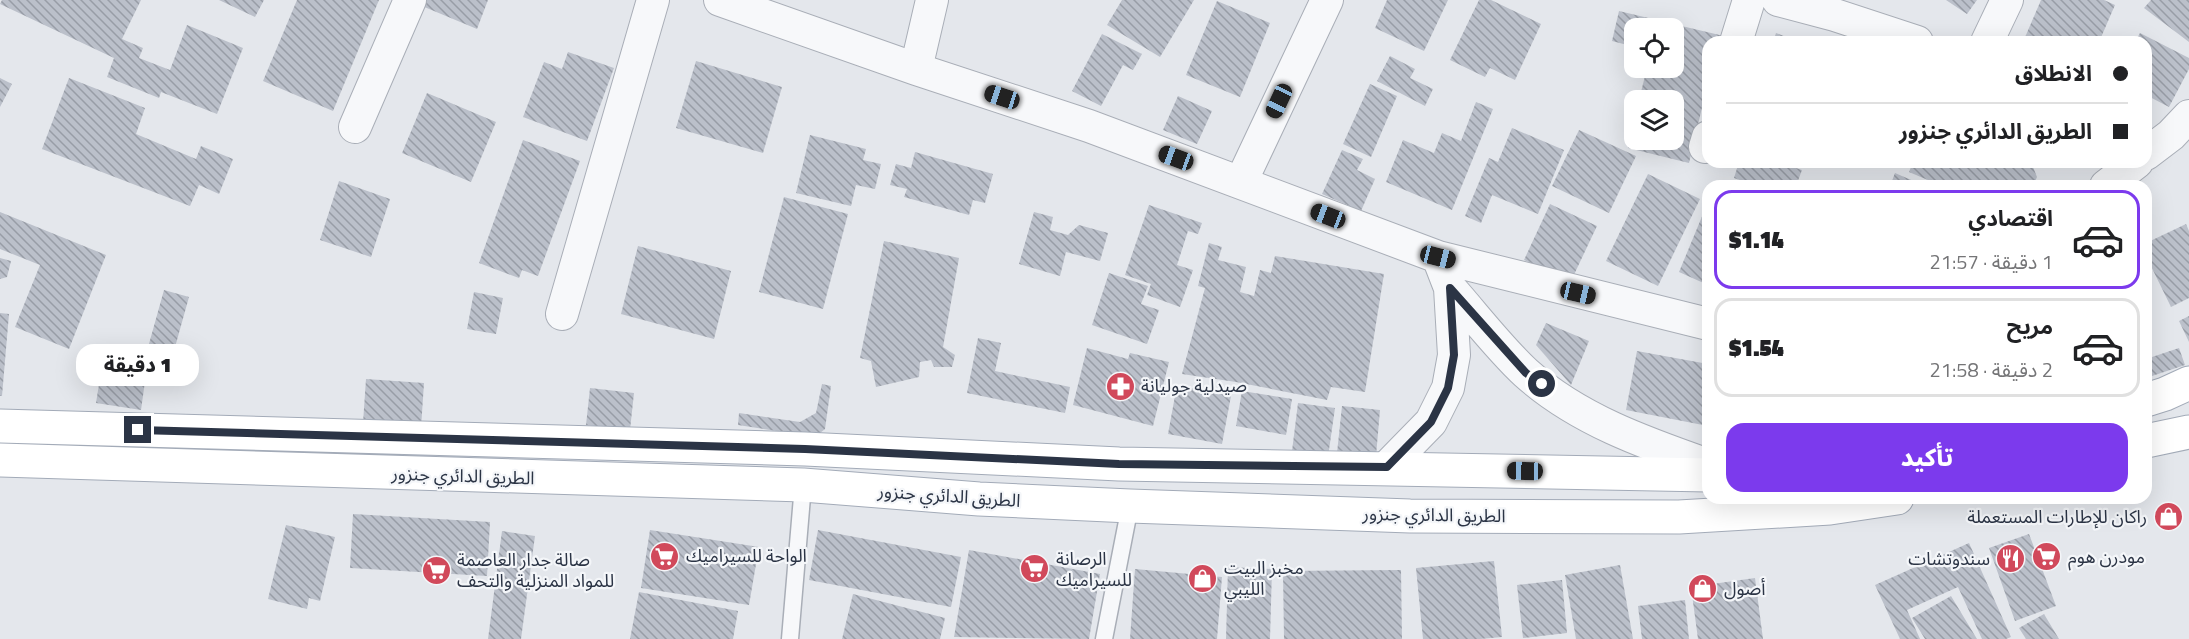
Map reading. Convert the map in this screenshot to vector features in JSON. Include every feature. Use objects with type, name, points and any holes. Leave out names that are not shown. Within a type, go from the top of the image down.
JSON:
[{"type":"main road","points":[[2152,398],[2189,383]]},
{"type":"main road","name":"الطريق الدائري جنزور","points":[[0,426],[805,449],[1119,464],[1387,467],[1702,475]]},
{"type":"main road","points":[[2152,440],[2189,432]]},
{"type":"main road","name":"الطريق الدائري جنزور","points":[[0,460],[803,485],[979,499],[1410,516],[1679,518],[1830,508],[1857,504]]},
{"type":"street","points":[[355,127],[410,0]]},
{"type":"street","points":[[562,314],[653,0]]},
{"type":"street","points":[[720,0],[916,69],[1089,126],[1438,257],[1702,323]]},
{"type":"street","points":[[916,69],[932,0]]},
{"type":"street","points":[[1241,182],[1327,0]]},
{"type":"street","points":[[1738,36],[1749,0]]},
{"type":"street","points":[[1778,0],[1835,15],[1899,36]]},
{"type":"street","points":[[1990,36],[2007,0]]},
{"type":"street","points":[[2152,147],[2169,126]]},
{"type":"street","points":[[2114,180],[2129,168]]},
{"type":"street","points":[[1387,467],[1431,422],[1448,388],[1454,355],[1450,288],[1438,257]]},
{"type":"street","points":[[1450,288],[1526,373],[1573,407],[1651,445],[1702,463]]},
{"type":"lane","points":[[790,639],[803,485]]},
{"type":"lane","points":[[1104,639],[1130,506]]},
{"type":"building","points":[[2,0],[141,0],[122,39],[143,48],[139,58],[170,70],[187,25],[243,48],[217,114],[161,92],[159,98],[107,77],[114,58],[0,4]]},
{"type":"building","points":[[219,0],[264,0],[255,17]]},
{"type":"building","points":[[297,0],[379,0],[333,111],[263,81]]},
{"type":"building","points":[[424,0],[488,0],[477,29],[422,6]]},
{"type":"building","points":[[1122,0],[1194,0],[1160,57],[1107,25]]},
{"type":"building","points":[[1387,0],[1448,0],[1424,51],[1375,28]]},
{"type":"building","points":[[1479,0],[1491,0],[1541,24],[1515,80],[1490,68],[1485,77],[1450,60]]},
{"type":"building","points":[[1946,0],[1977,0],[1967,14]]},
{"type":"building","points":[[2041,0],[2104,0],[2115,5],[2102,36],[2026,36]]},
{"type":"building","points":[[2151,0],[2189,0],[2189,42],[2144,8]]},
{"type":"building","points":[[1217,1],[1270,23],[1240,97],[1186,75]]},
{"type":"building","points":[[1619,11],[1648,18],[1624,18],[1624,44],[1612,41]]},
{"type":"building","points":[[1684,27],[1724,36],[1702,36],[1702,108],[1689,163],[1636,150],[1684,150],[1684,90],[1642,90],[1644,78],[1684,78]]},
{"type":"building","points":[[1102,34],[1142,54],[1133,70],[1123,65],[1101,106],[1072,91]]},
{"type":"building","points":[[2152,39],[2189,58],[2189,69],[2169,107],[2152,98]]},
{"type":"building","points":[[568,52],[614,68],[587,141],[523,117],[544,62],[562,69]]},
{"type":"building","points":[[1390,56],[1415,69],[1410,78],[1433,89],[1425,106],[1377,81]]},
{"type":"building","points":[[696,61],[782,87],[763,153],[676,128]]},
{"type":"building","points":[[0,78],[12,84],[0,107]]},
{"type":"building","points":[[69,78],[145,108],[136,134],[196,159],[201,146],[233,159],[219,194],[199,185],[190,206],[42,149]]},
{"type":"building","points":[[1370,84],[1397,96],[1371,157],[1343,144]]},
{"type":"building","points":[[427,93],[496,122],[471,182],[402,153]]},
{"type":"building","points":[[1178,96],[1212,111],[1197,144],[1163,130]]},
{"type":"building","points":[[1476,102],[1493,109],[1452,210],[1386,182],[1403,140],[1434,153],[1442,133],[1461,141]]},
{"type":"building","points":[[1512,128],[1564,150],[1538,214],[1492,195],[1481,223],[1465,216],[1489,158],[1498,162]]},
{"type":"building","points":[[1579,130],[1636,156],[1609,213],[1552,186]]},
{"type":"building","points":[[810,135],[866,149],[863,160],[881,164],[875,189],[856,185],[851,206],[796,193]]},
{"type":"building","points":[[523,140],[580,161],[538,276],[522,270],[519,278],[479,263]]},
{"type":"building","points":[[1342,150],[1363,159],[1357,170],[1375,179],[1361,211],[1322,194]]},
{"type":"building","points":[[915,152],[993,174],[985,203],[973,200],[969,215],[904,197],[907,189],[890,185],[896,164],[911,168]]},
{"type":"building","points":[[1737,168],[1796,168],[1802,170],[1798,180],[1740,180],[1734,178]]},
{"type":"building","points":[[1911,168],[2033,168],[2037,177],[2036,180],[1928,180],[1909,172]]},
{"type":"building","points":[[1895,173],[1911,180],[1892,180]]},
{"type":"building","points":[[1648,174],[1700,199],[1658,286],[1606,261]]},
{"type":"building","points":[[339,181],[390,199],[371,257],[320,240]]},
{"type":"building","points":[[784,197],[848,214],[823,309],[759,292]]},
{"type":"building","points":[[1550,204],[1597,226],[1571,281],[1524,260]]},
{"type":"building","points":[[1149,205],[1202,223],[1198,234],[1188,231],[1177,265],[1193,270],[1180,307],[1147,295],[1151,284],[1125,275]]},
{"type":"building","points":[[0,212],[106,255],[69,349],[15,327],[40,265],[0,249]]},
{"type":"building","points":[[1034,212],[1053,217],[1050,230],[1068,235],[1079,225],[1108,233],[1100,261],[1066,252],[1060,276],[1019,264]]},
{"type":"building","points":[[1702,216],[1702,282],[1679,272]]},
{"type":"building","points":[[2186,224],[2189,231],[2189,298],[2171,307],[2152,268],[2152,240]]},
{"type":"building","points":[[884,241],[959,258],[943,347],[955,355],[952,367],[934,367],[931,360],[920,362],[919,377],[876,387],[871,361],[860,358]]},
{"type":"building","points":[[1209,243],[1222,247],[1218,260],[1246,267],[1240,292],[1254,296],[1260,270],[1271,273],[1275,256],[1384,274],[1365,392],[1331,387],[1327,400],[1182,374],[1205,288],[1198,286]]},
{"type":"building","points":[[638,246],[731,271],[714,339],[621,314]]},
{"type":"building","points":[[0,258],[11,261],[7,277],[0,279]]},
{"type":"building","points":[[1109,273],[1148,286],[1141,304],[1159,310],[1147,344],[1092,325]]},
{"type":"building","points":[[164,290],[189,297],[172,358],[147,351]]},
{"type":"building","points":[[474,292],[503,298],[496,334],[467,329]]},
{"type":"building","points":[[0,313],[9,314],[2,396],[0,396]]},
{"type":"building","points":[[2189,316],[2189,342],[2179,321]]},
{"type":"building","points":[[1546,323],[1589,341],[1571,385],[1536,345]]},
{"type":"building","points":[[978,338],[1001,343],[995,371],[1070,387],[1065,413],[967,393]]},
{"type":"building","points":[[1087,348],[1128,359],[1130,353],[1169,362],[1153,426],[1073,405]]},
{"type":"building","points":[[2179,348],[2185,365],[2152,376],[2152,357]]},
{"type":"building","points":[[1637,351],[1702,363],[1702,425],[1626,410]]},
{"type":"building","points":[[104,353],[148,360],[141,410],[96,403]]},
{"type":"building","points":[[366,379],[424,383],[421,428],[363,423]]},
{"type":"building","points":[[822,384],[831,386],[825,429],[815,437],[738,425],[739,413],[800,422],[816,413]]},
{"type":"building","points":[[1177,385],[1231,396],[1222,444],[1168,434]]},
{"type":"building","points":[[590,388],[634,393],[630,430],[586,425]]},
{"type":"building","points":[[1242,391],[1292,399],[1286,435],[1236,426]]},
{"type":"building","points":[[1298,403],[1335,408],[1328,457],[1292,451]]},
{"type":"building","points":[[1342,406],[1380,410],[1376,456],[1337,453]]},
{"type":"building","points":[[353,514],[490,522],[487,576],[350,568]]},
{"type":"building","points":[[286,525],[335,537],[320,601],[309,598],[307,609],[268,599]]},
{"type":"building","points":[[650,530],[759,547],[749,605],[641,588]]},
{"type":"building","points":[[818,530],[961,557],[951,607],[809,580]]},
{"type":"building","points":[[502,531],[535,536],[521,639],[488,639]]},
{"type":"building","points":[[2029,534],[2056,606],[2015,621],[1989,548]]},
{"type":"building","points":[[1969,543],[2011,637],[1982,639],[1958,587],[1907,610],[1920,639],[1900,639],[1875,585]]},
{"type":"building","points":[[969,550],[1100,574],[1089,639],[954,637]]},
{"type":"building","points":[[1494,561],[1502,637],[1423,639],[1416,568]]},
{"type":"building","points":[[1620,565],[1633,639],[1576,639],[1565,575]]},
{"type":"building","points":[[1228,567],[1272,569],[1270,639],[1226,639]]},
{"type":"building","points":[[1135,569],[1222,577],[1217,639],[1130,639]]},
{"type":"building","points":[[1401,570],[1402,639],[1284,639],[1283,571]]},
{"type":"building","points":[[1755,578],[1763,639],[1698,639],[1691,587]]},
{"type":"building","points":[[1562,580],[1567,633],[1523,638],[1517,585]]},
{"type":"building","points":[[639,592],[738,611],[733,639],[630,639]]},
{"type":"building","points":[[853,594],[945,618],[940,639],[842,639]]},
{"type":"building","points":[[1951,596],[1977,639],[1925,639],[1912,618]]},
{"type":"building","points":[[1685,600],[1689,639],[1642,639],[1638,606]]},
{"type":"building","points":[[2044,614],[2059,639],[2026,639],[2019,628]]},
{"type":"place","name":"صيدلية جوليانة","points":[[1120,386]]},
{"type":"place","name":"راكان للإطارات المستعملة","points":[[2168,517]]},
{"type":"place","name":"الواحة للسيراميك","points":[[665,556]]},
{"type":"place","name":"مودرن هوم","points":[[2047,557]]},
{"type":"place","name":"سندوتشات","points":[[2011,559]]},
{"type":"place","name":"الرصانة للسيراميك","points":[[1035,569]]},
{"type":"place","name":"صالة جدار العاصمة للمواد المنزلية والتحف","points":[[436,570]]},
{"type":"place","name":"مخبز البيت الليبي","points":[[1203,578]]},
{"type":"place","name":"أصول","points":[[1703,589]]},
{"type":"route","points":[[138,430],[805,449],[1119,464],[1387,467],[1431,422],[1448,388],[1454,355],[1450,288],[1526,373],[1542,384]]}]
